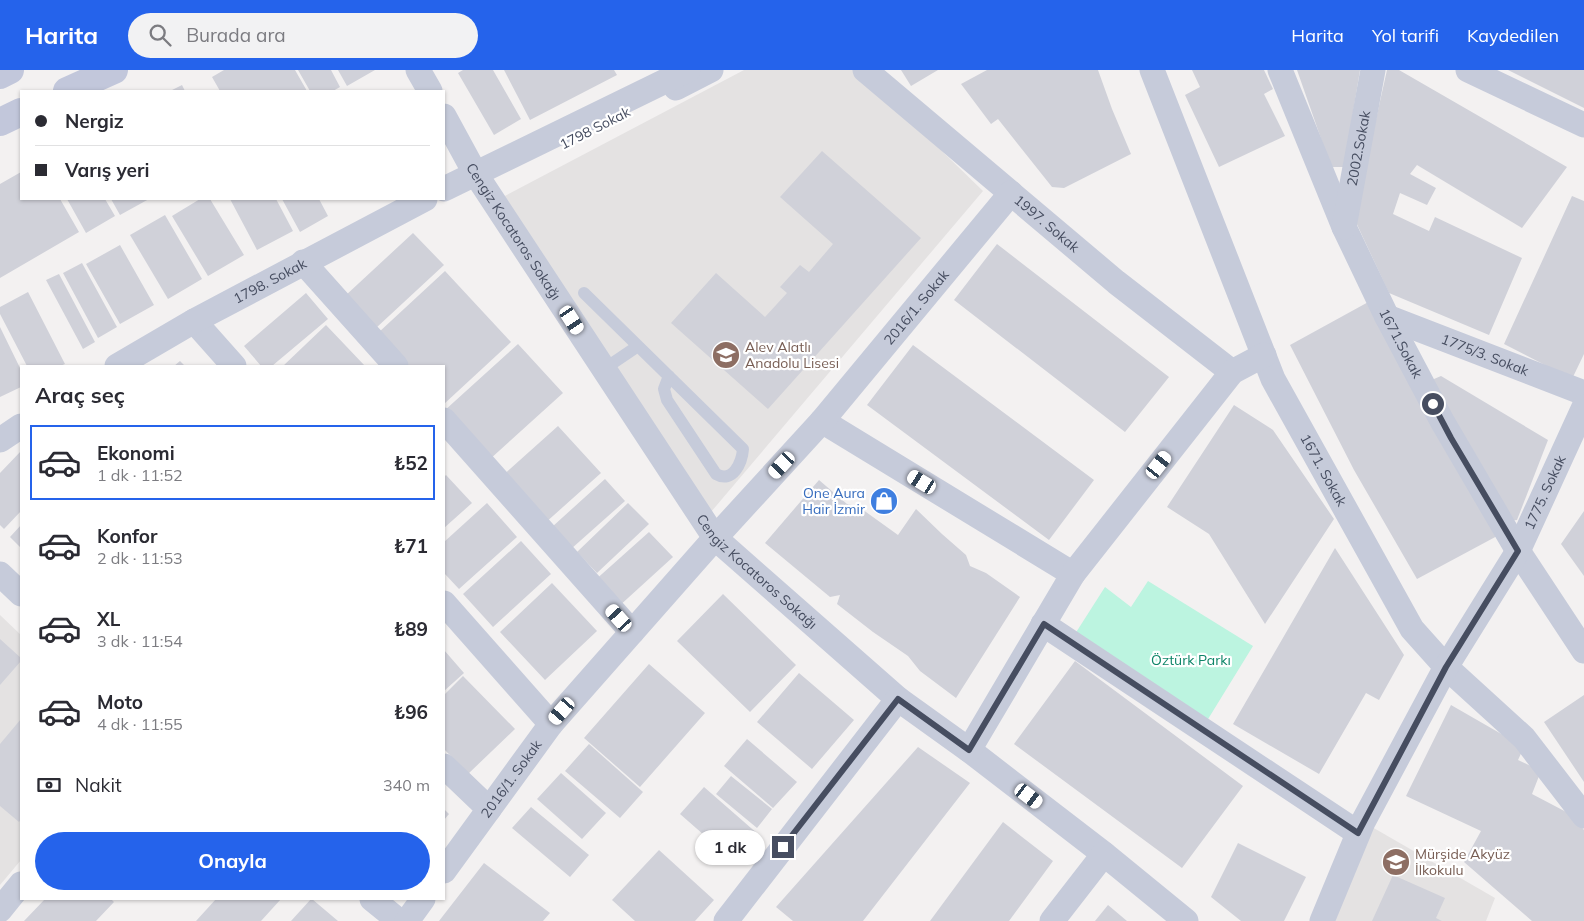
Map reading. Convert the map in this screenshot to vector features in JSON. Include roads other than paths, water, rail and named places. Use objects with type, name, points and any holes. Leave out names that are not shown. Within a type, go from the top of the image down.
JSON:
[{"type":"street","points":[[0,75],[10,70]]},
{"type":"street","points":[[69,90],[114,70]]},
{"type":"street","points":[[418,70],[429,90]]},
{"type":"street","points":[[445,188],[688,70]]},
{"type":"street","name":"1798 Sokak","points":[[475,173],[514,169],[711,70]]},
{"type":"street","name":"1997. Sokak","points":[[865,70],[1116,282],[1232,372]]},
{"type":"street","name":"1671. Sokak","points":[[1152,70],[1273,379],[1412,629],[1446,667],[1524,738],[1584,816]]},
{"type":"street","name":"1671.Sokak","points":[[1280,70],[1344,227],[1387,316],[1451,438],[1518,551],[1584,651]]},
{"type":"street","name":"2002.Sokak","points":[[1344,227],[1373,70]]},
{"type":"street","points":[[1468,70],[1584,125]]},
{"type":"street","points":[[0,122],[20,112]]},
{"type":"street","name":"Cengiz Kocatoros Sokağı","points":[[445,118],[475,173],[715,538],[898,699],[969,750],[1104,854],[1186,921]]},
{"type":"street","name":"2016/1. Sokak","points":[[445,870],[551,724],[715,538],[822,421],[1011,193]]},
{"type":"street","name":"1798. Sokak","points":[[119,365],[194,321],[423,200]]},
{"type":"street","points":[[303,262],[395,365]]},
{"type":"street","name":"1775/3. Sokak","points":[[1387,316],[1584,393]]},
{"type":"street","points":[[194,321],[233,365]]},
{"type":"street","points":[[969,750],[1073,574],[1232,372],[1264,355]]},
{"type":"street","name":"1775. Sokak","points":[[1322,921],[1366,816],[1446,667],[1518,551],[1584,407]]},
{"type":"street","points":[[445,421],[632,632]]},
{"type":"street","points":[[822,421],[1073,574]]},
{"type":"street","points":[[0,440],[20,427]]},
{"type":"street","points":[[0,574],[20,593]]},
{"type":"street","points":[[445,604],[551,724]]},
{"type":"street","points":[[1044,624],[1358,833]]},
{"type":"street","points":[[726,921],[898,699]]},
{"type":"street","points":[[445,767],[489,809]]},
{"type":"street","points":[[1052,921],[1104,854]]},
{"type":"street","points":[[0,910],[20,885]]},
{"type":"street","points":[[373,900],[399,921]]},
{"type":"street","points":[[407,921],[422,900]]},
{"type":"lane","points":[[584,293],[669,376],[743,449],[742,459],[737,470],[724,477],[716,474],[667,400],[664,389],[669,376]]},
{"type":"lane","points":[[604,369],[638,346]]},
{"type":"place","name":"Alev Alatlı Anadolu Lisesi","points":[[726,355]]},
{"type":"place","name":"One Aura Hair İzmir","points":[[884,501]]},
{"type":"place","name":"Mürşide Akyüz İlkokulu","points":[[1396,862]]},
{"type":"park label","name":"Öztürk Parkı","points":[[1191,660]]}]
